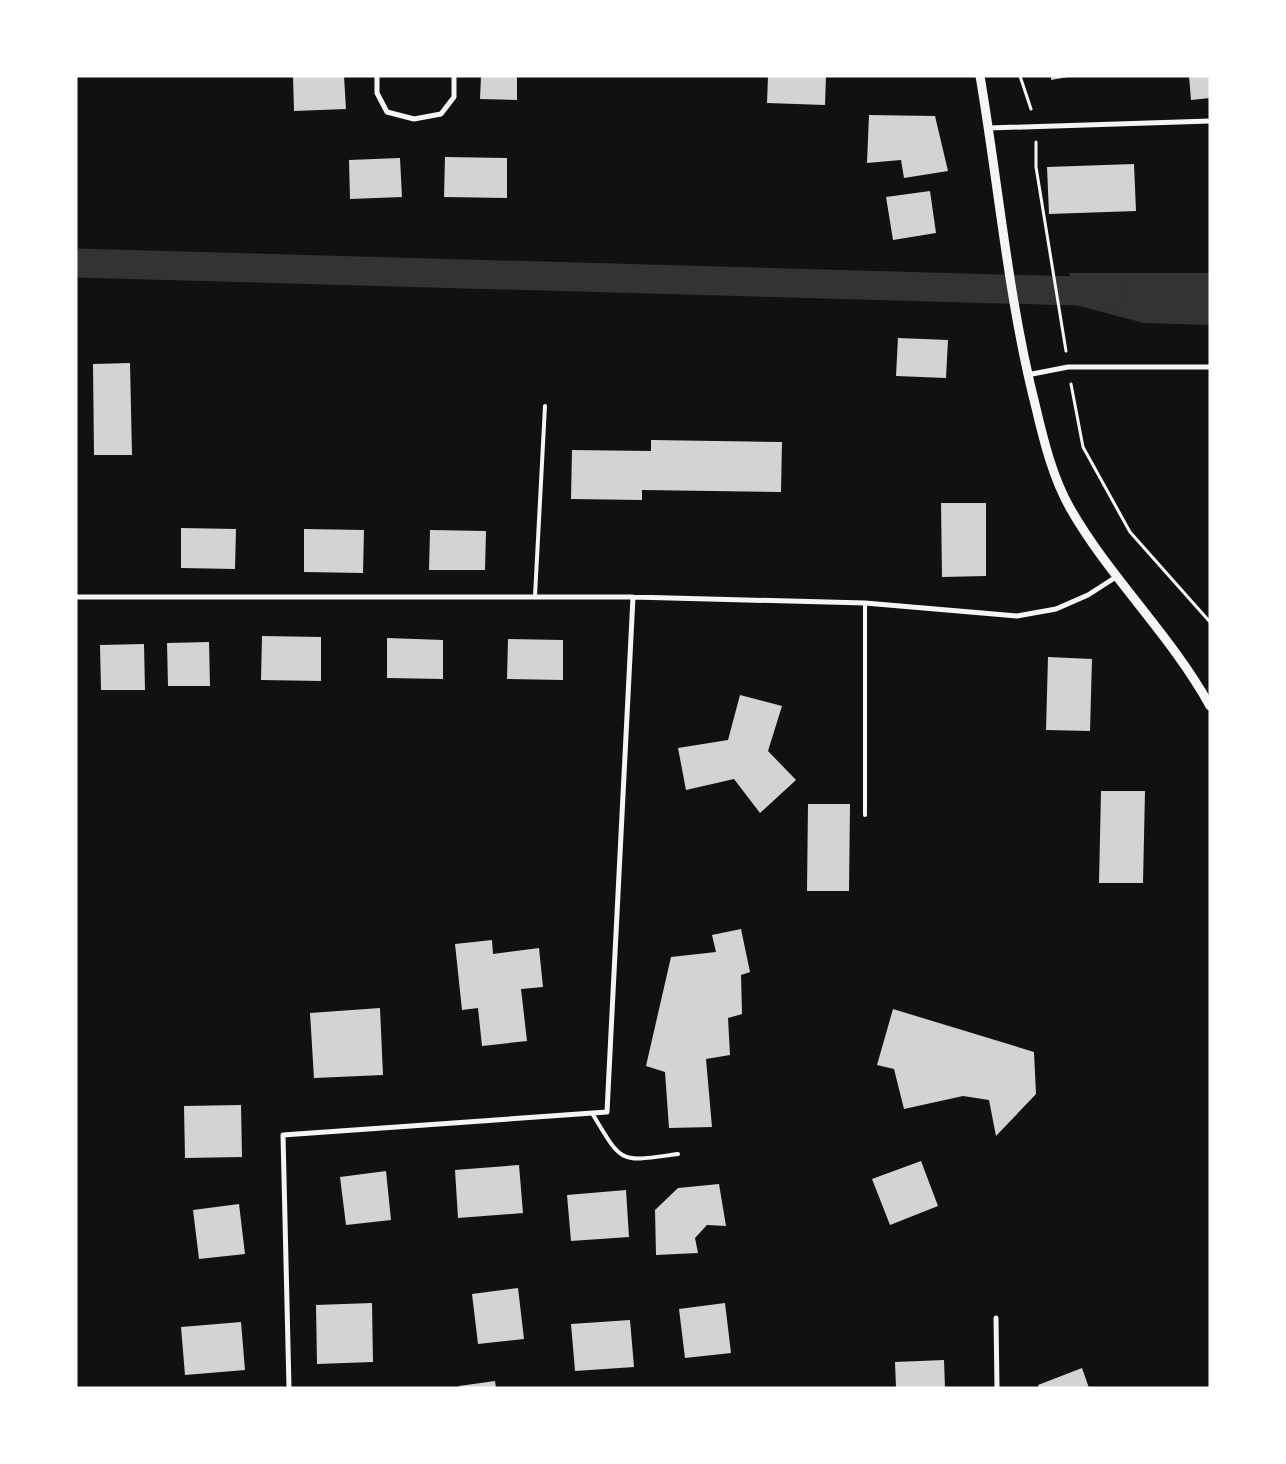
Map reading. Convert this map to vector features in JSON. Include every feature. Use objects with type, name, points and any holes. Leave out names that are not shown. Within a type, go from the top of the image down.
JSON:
[{"type":"street","points":[[377,76],[377,93],[387,112],[414,119],[441,114],[454,97],[454,76]]},
{"type":"street","points":[[980,76],[1021,344],[1046,446],[1066,500],[1116,577],[1180,661],[1210,706]]},
{"type":"street","points":[[989,128],[1210,121]]},
{"type":"street","points":[[1028,375],[1068,368],[1210,367]]},
{"type":"street","points":[[76,597],[633,597],[865,603],[1017,616],[1056,609],[1088,595],[1116,577]]},
{"type":"street","points":[[288,1388],[284,1135],[607,1112],[633,597]]},
{"type":"street","points":[[996,1318],[997,1388]]},
{"type":"lane","points":[[535,596],[545,406]]},
{"type":"lane","points":[[865,603],[865,815]]},
{"type":"lane","points":[[592,1114],[611,1146],[620,1154],[632,1160],[678,1154]]},
{"type":"path","points":[[1020,76],[1036,127],[1036,167],[1082,447],[1130,532],[1210,622]]},
{"type":"shaded area","points":[[1069,273],[1210,273],[1210,325],[1144,323],[1075,305]]},
{"type":"building","points":[[293,76],[344,76],[346,109],[294,111]]},
{"type":"building","points":[[481,76],[517,76],[517,100],[480,99]]},
{"type":"building","points":[[768,76],[826,76],[825,105],[767,103]]},
{"type":"building","points":[[1051,76],[1068,76],[1068,77],[1051,80]]},
{"type":"building","points":[[1189,76],[1210,76],[1210,98],[1191,100]]},
{"type":"building","points":[[869,115],[935,116],[948,171],[904,178],[901,160],[867,163]]},
{"type":"building","points":[[445,157],[507,158],[507,198],[444,197]]},
{"type":"building","points":[[400,158],[402,197],[350,199],[349,160]]},
{"type":"building","points":[[1134,164],[1136,211],[1049,214],[1047,167]]},
{"type":"building","points":[[930,191],[936,233],[893,240],[886,197]]},
{"type":"building","points":[[898,338],[948,340],[946,378],[896,376]]},
{"type":"building","points":[[130,363],[132,455],[94,455],[93,364]]},
{"type":"building","points":[[651,440],[782,442],[781,492],[642,490],[642,500],[571,499],[572,450],[651,451]]},
{"type":"building","points":[[941,503],[986,503],[986,576],[942,577]]},
{"type":"building","points":[[181,528],[236,529],[235,569],[181,568]]},
{"type":"building","points":[[304,529],[364,530],[363,573],[304,572]]},
{"type":"building","points":[[430,530],[486,531],[485,570],[429,570]]},
{"type":"building","points":[[262,636],[321,637],[321,681],[261,680]]},
{"type":"building","points":[[387,638],[443,640],[443,679],[387,678]]},
{"type":"building","points":[[508,639],[563,640],[563,680],[507,679]]},
{"type":"building","points":[[209,642],[210,686],[168,686],[167,643]]},
{"type":"building","points":[[144,644],[145,690],[101,690],[100,645]]},
{"type":"building","points":[[1048,657],[1092,659],[1090,731],[1046,730]]},
{"type":"building","points":[[740,695],[782,706],[768,751],[796,780],[760,813],[734,779],[686,790],[678,748],[728,740]]},
{"type":"building","points":[[1101,791],[1145,791],[1143,883],[1099,883]]},
{"type":"building","points":[[808,804],[850,804],[849,891],[807,891]]},
{"type":"building","points":[[741,929],[750,972],[741,975],[742,1014],[728,1018],[730,1055],[706,1059],[712,1127],[669,1128],[665,1072],[646,1066],[671,957],[716,952],[712,935]]},
{"type":"building","points":[[492,940],[493,954],[539,948],[543,987],[521,989],[527,1041],[482,1046],[478,1008],[462,1010],[455,944]]},
{"type":"building","points":[[380,1008],[383,1075],[314,1078],[310,1013]]},
{"type":"building","points":[[893,1009],[1034,1052],[1036,1094],[996,1136],[989,1100],[963,1096],[904,1109],[894,1069],[877,1065]]},
{"type":"building","points":[[241,1105],[242,1157],[185,1158],[184,1106]]},
{"type":"building","points":[[921,1161],[938,1206],[890,1225],[872,1179]]},
{"type":"building","points":[[519,1165],[523,1213],[458,1218],[455,1170]]},
{"type":"building","points":[[386,1171],[391,1220],[346,1225],[340,1177]]},
{"type":"building","points":[[719,1184],[726,1226],[707,1225],[695,1238],[698,1253],[656,1255],[655,1210],[678,1188]]},
{"type":"building","points":[[626,1190],[629,1237],[571,1241],[567,1195]]},
{"type":"building","points":[[239,1204],[245,1254],[199,1259],[193,1210]]},
{"type":"building","points":[[518,1288],[524,1339],[478,1344],[472,1294]]},
{"type":"building","points":[[372,1303],[373,1362],[317,1364],[316,1305]]},
{"type":"building","points":[[725,1303],[731,1353],[685,1358],[679,1309]]},
{"type":"building","points":[[630,1320],[634,1367],[575,1371],[571,1324]]},
{"type":"building","points":[[241,1322],[245,1370],[185,1375],[181,1327]]},
{"type":"building","points":[[944,1360],[945,1388],[896,1388],[895,1362]]},
{"type":"building","points":[[1082,1368],[1089,1388],[1039,1388],[1038,1385]]},
{"type":"building","points":[[495,1381],[496,1388],[459,1388],[459,1386]]},
{"type":"waterway","points":[[76,263],[1111,292]]}]
